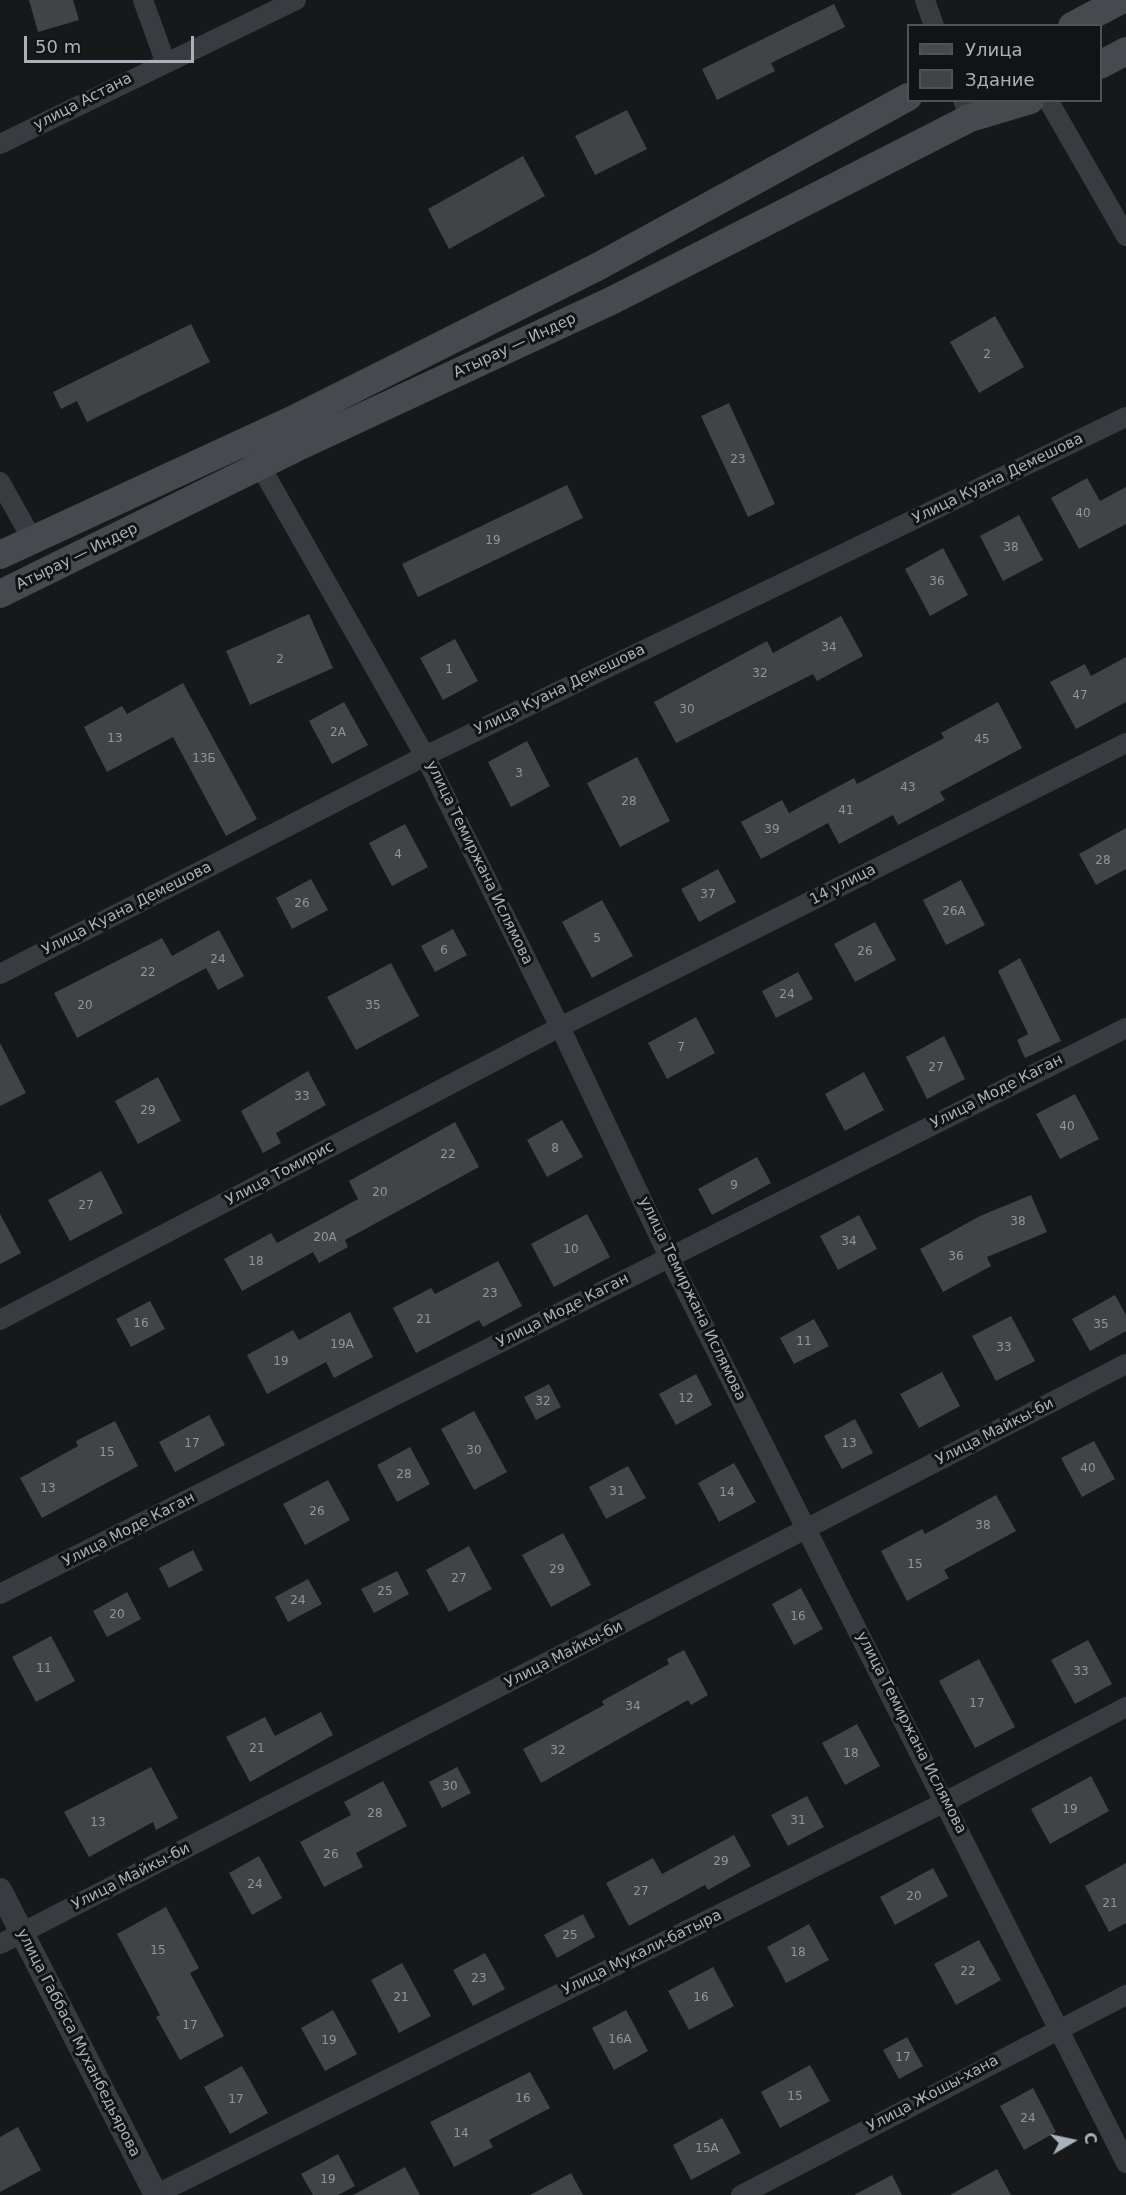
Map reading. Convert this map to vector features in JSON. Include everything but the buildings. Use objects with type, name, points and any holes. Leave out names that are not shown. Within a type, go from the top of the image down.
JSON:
[{"type":"main road","points":[[1076,24],[1121,0]]},
{"type":"main road","points":[[1102,64],[1126,51]]},
{"type":"main road","points":[[0,555],[247,442],[599,266],[907,98]]},
{"type":"main road","name":"Атырау — Индер","points":[[0,594],[261,466],[613,300],[966,109],[1016,102]]},
{"type":"street","points":[[143,0],[165,61]]},
{"type":"street","name":"улица Астана","points":[[0,144],[165,61],[296,0]]},
{"type":"street","points":[[925,0],[933,24]]},
{"type":"street","points":[[1049,102],[1126,236]]},
{"type":"street","name":"Улица Куана Демешова","points":[[0,974],[426,756],[1126,417]]},
{"type":"street","name":"улица Темиржана Ислямова","points":[[247,442],[426,756],[560,1027],[669,1257],[1126,2163]]},
{"type":"street","points":[[0,482],[32,539]]},
{"type":"street","name":"14 улица","points":[[560,1027],[1126,743]]},
{"type":"street","name":"Улица Томирис","points":[[0,1320],[560,1027]]},
{"type":"street","name":"Улица Моде Каган","points":[[0,1594],[1126,1028]]},
{"type":"street","name":"Улица Майкы-би","points":[[0,1944],[808,1530],[1126,1364]]},
{"type":"street","name":"Улица Мукали-батыра","points":[[156,2195],[945,1802],[1126,1707]]},
{"type":"street","name":"улица Габбаса Муханбедьярова","points":[[0,1890],[156,2195]]},
{"type":"street","name":"Улица Жошы-хана","points":[[741,2195],[1058,2028],[1126,1995]]}]
